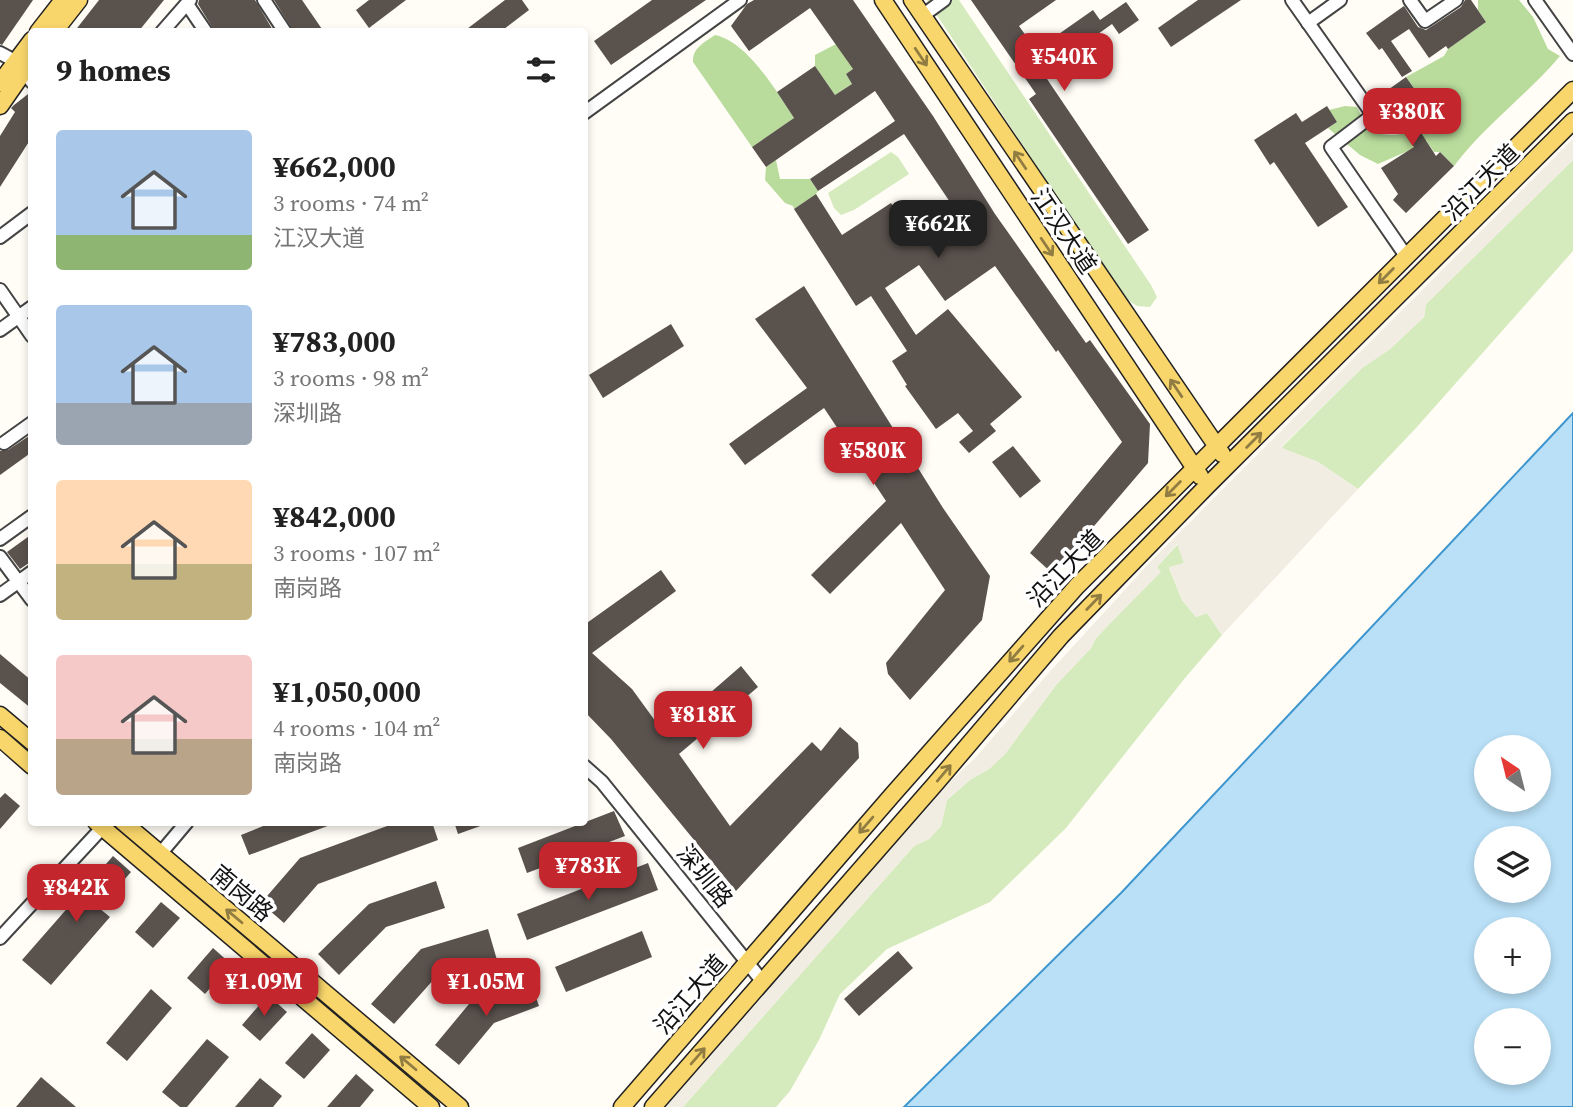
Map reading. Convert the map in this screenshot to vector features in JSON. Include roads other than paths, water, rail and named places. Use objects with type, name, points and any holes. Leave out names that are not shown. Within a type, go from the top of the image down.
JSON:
[{"type":"main road","points":[[41,28],[63,0]]},
{"type":"main road","points":[[57,28],[79,0]]},
{"type":"main road","name":"江汉大道","points":[[883,0],[1194,468],[1208,485]]},
{"type":"main road","name":"江汉大道","points":[[912,0],[1215,446],[1230,464]]},
{"type":"main road","points":[[0,106],[28,48]]},
{"type":"main road","points":[[0,83],[20,65]]},
{"type":"main road","name":"沿江大道","points":[[622,1107],[1044,622],[1215,446],[1573,90]]},
{"type":"main road","name":"沿江大道","points":[[653,1107],[1061,636],[1208,485],[1573,121]]},
{"type":"main road","points":[[0,715],[28,739]]},
{"type":"main road","points":[[0,738],[28,762]]},
{"type":"main road","name":"南岗路","points":[[100,826],[430,1107]]},
{"type":"main road","name":"南岗路","points":[[128,826],[460,1107]]},
{"type":"street","points":[[264,0],[282,28]]},
{"type":"street","points":[[588,110],[740,0]]},
{"type":"street","points":[[922,16],[944,0]]},
{"type":"street","points":[[1292,0],[1373,115],[1331,147],[1406,256]]},
{"type":"street","points":[[1308,23],[1340,0]]},
{"type":"street","points":[[1410,0],[1425,21],[1456,0]]},
{"type":"street","points":[[1535,0],[1573,54]]},
{"type":"street","points":[[166,28],[189,2],[204,28]]},
{"type":"street","points":[[0,237],[28,216]]},
{"type":"street","points":[[0,290],[28,330]]},
{"type":"street","points":[[0,330],[28,310]]},
{"type":"street","points":[[1,442],[28,425]]},
{"type":"street","points":[[0,539],[28,519]]},
{"type":"street","points":[[0,557],[28,595]]},
{"type":"street","points":[[0,595],[28,575]]},
{"type":"street","name":"深圳路","points":[[588,770],[602,782],[763,982]]},
{"type":"street","points":[[0,937],[98,826]]},
{"type":"street","points":[[160,854],[184,826]]},
{"type":"water","points":[[1573,413],[1573,1107],[904,1107],[1121,893]]}]
